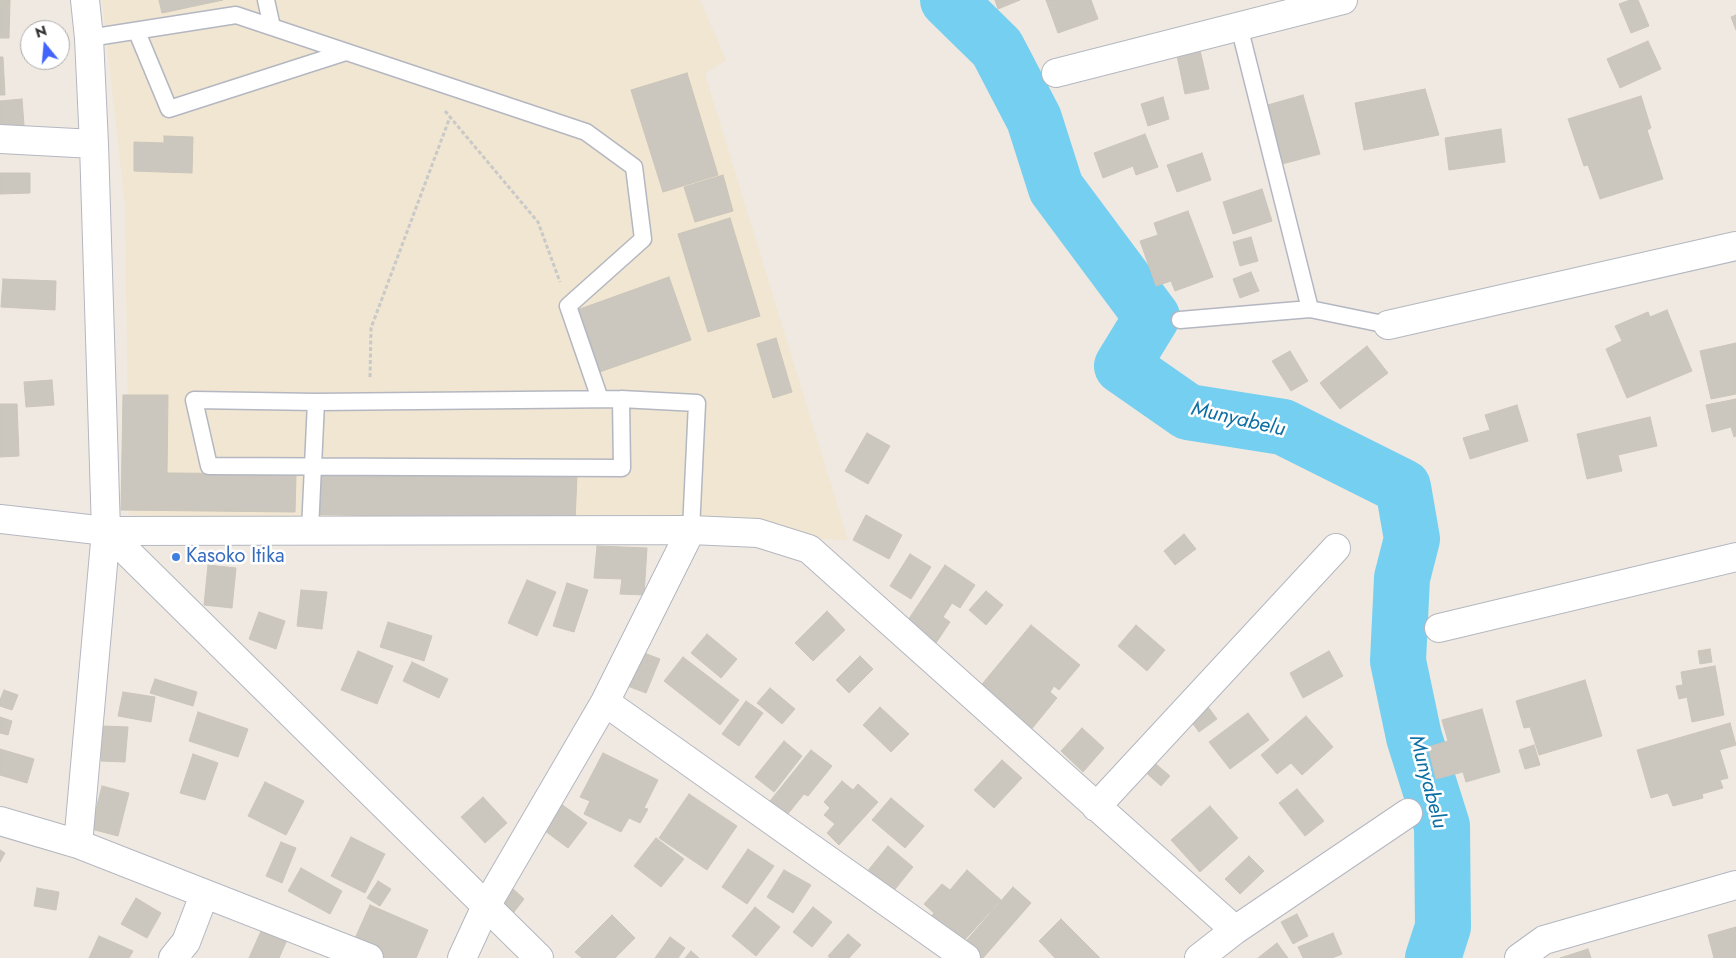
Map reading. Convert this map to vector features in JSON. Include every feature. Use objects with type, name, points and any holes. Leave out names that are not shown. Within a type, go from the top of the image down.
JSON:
[{"type":"street","points":[[78,844],[106,531],[94,144],[89,38],[85,0]]},
{"type":"street","points":[[1056,73],[1343,0]]},
{"type":"street","points":[[0,139],[94,144]]},
{"type":"street","points":[[1388,325],[1736,246]]},
{"type":"street","points":[[0,519],[106,531],[691,530],[758,533],[809,548],[1234,930]]},
{"type":"street","points":[[462,958],[486,906],[605,702],[691,530]]},
{"type":"street","points":[[106,531],[539,958]]},
{"type":"street","points":[[1096,806],[1336,548]]},
{"type":"street","points":[[1439,628],[1736,558]]},
{"type":"street","points":[[605,702],[966,958]]},
{"type":"street","points":[[1199,958],[1234,930],[1408,813]]},
{"type":"street","points":[[0,821],[78,844],[204,895],[369,958]]},
{"type":"street","points":[[1519,958],[1544,940],[1736,885]]},
{"type":"street","points":[[173,958],[186,942],[204,895]]},
{"type":"lane","points":[[266,0],[272,27]]},
{"type":"lane","points":[[89,38],[138,32],[236,15],[586,132],[634,167],[643,239],[568,306],[600,399]]},
{"type":"lane","points":[[1239,26],[1310,308]]},
{"type":"lane","points":[[138,32],[169,109],[346,52]]},
{"type":"lane","points":[[1180,320],[1310,308],[1388,325]]},
{"type":"lane","points":[[621,399],[622,468],[209,466],[194,400],[316,402],[621,399],[697,403],[691,530]]},
{"type":"lane","points":[[310,530],[316,402]]},
{"type":"path","points":[[444,110],[538,222],[568,306]]},
{"type":"path","points":[[370,401],[371,328],[450,117]]},
{"type":"shaded area","points":[[102,0],[700,0],[726,60],[705,74],[848,540],[129,515],[125,205]]},
{"type":"building","points":[[0,0],[10,0],[9,38],[0,38]]},
{"type":"building","points":[[159,0],[223,0],[162,13]]},
{"type":"building","points":[[995,0],[1020,0],[998,9]]},
{"type":"building","points":[[1046,0],[1091,0],[1098,19],[1058,33]]},
{"type":"building","points":[[1630,0],[1638,0],[1649,26],[1631,33],[1619,4]]},
{"type":"building","points":[[1736,15],[1736,30],[1731,17]]},
{"type":"building","points":[[1648,41],[1661,69],[1620,88],[1607,59]]},
{"type":"building","points":[[1199,46],[1209,89],[1185,94],[1176,51]]},
{"type":"building","points":[[0,57],[3,57],[5,95],[0,95]]},
{"type":"building","points":[[687,73],[718,175],[663,192],[631,90]]},
{"type":"building","points":[[1425,89],[1439,135],[1364,150],[1355,103]]},
{"type":"building","points":[[1303,95],[1320,154],[1282,164],[1257,108]]},
{"type":"building","points":[[1641,96],[1651,128],[1647,130],[1663,179],[1600,199],[1588,165],[1584,166],[1568,119]]},
{"type":"building","points":[[1163,97],[1169,119],[1148,126],[1141,104]]},
{"type":"building","points":[[22,99],[24,125],[0,127],[0,101]]},
{"type":"building","points":[[1501,129],[1505,162],[1449,170],[1445,138]]},
{"type":"building","points":[[1145,134],[1158,167],[1136,175],[1133,166],[1103,178],[1094,153]]},
{"type":"building","points":[[164,136],[193,137],[192,173],[134,171],[134,142],[164,143]]},
{"type":"building","points":[[1202,153],[1211,180],[1177,192],[1167,165]]},
{"type":"building","points":[[0,173],[30,173],[30,193],[0,194]]},
{"type":"building","points":[[723,175],[733,211],[695,222],[684,187]]},
{"type":"building","points":[[1262,189],[1272,221],[1233,234],[1223,202]]},
{"type":"building","points":[[1188,211],[1213,277],[1175,291],[1171,281],[1156,286],[1140,241],[1158,235],[1154,223]]},
{"type":"building","points":[[730,218],[760,316],[708,332],[678,234]]},
{"type":"building","points":[[1251,237],[1258,261],[1240,266],[1233,242]]},
{"type":"building","points":[[1251,272],[1259,291],[1240,298],[1233,279]]},
{"type":"building","points":[[669,277],[691,340],[588,376],[566,314]]},
{"type":"building","points":[[3,279],[56,281],[55,310],[1,307]]},
{"type":"building","points":[[1667,310],[1692,371],[1627,398],[1606,349],[1622,341],[1615,326],[1648,312],[1650,317]]},
{"type":"building","points":[[776,338],[792,392],[773,398],[757,344]]},
{"type":"building","points":[[1736,343],[1736,394],[1711,399],[1700,351]]},
{"type":"building","points":[[1367,346],[1388,373],[1340,409],[1320,383]]},
{"type":"building","points":[[1290,351],[1308,381],[1291,391],[1272,361]]},
{"type":"building","points":[[52,380],[54,405],[26,407],[24,382]]},
{"type":"building","points":[[123,395],[168,395],[167,473],[296,474],[295,512],[121,510]]},
{"type":"building","points":[[1736,399],[1736,436],[1734,437],[1731,427],[1712,432],[1706,405]]},
{"type":"building","points":[[0,404],[17,404],[19,456],[0,457]]},
{"type":"building","points":[[1517,405],[1528,441],[1470,459],[1463,438],[1490,430],[1485,415]]},
{"type":"building","points":[[1650,417],[1657,446],[1618,455],[1622,471],[1587,479],[1577,434]]},
{"type":"building","points":[[867,433],[890,446],[868,484],[845,471]]},
{"type":"building","points":[[308,468],[577,475],[575,521],[306,514]]},
{"type":"building","points":[[866,515],[902,535],[889,559],[853,540]]},
{"type":"building","points":[[1184,534],[1196,549],[1175,565],[1164,551]]},
{"type":"building","points":[[597,546],[647,548],[644,595],[620,594],[622,579],[594,578]]},
{"type":"building","points":[[910,554],[931,567],[911,599],[890,586]]},
{"type":"building","points":[[208,565],[236,568],[232,608],[204,605]]},
{"type":"building","points":[[945,565],[975,585],[960,608],[952,603],[943,617],[950,622],[934,646],[904,626]]},
{"type":"building","points":[[527,580],[556,592],[537,636],[508,623]]},
{"type":"building","points":[[567,583],[588,590],[574,632],[553,626]]},
{"type":"building","points":[[301,590],[327,592],[322,629],[297,626]]},
{"type":"building","points":[[986,591],[1003,605],[986,625],[969,610]]},
{"type":"building","points":[[827,611],[845,630],[813,661],[795,643]]},
{"type":"building","points":[[259,612],[285,621],[276,649],[249,639]]},
{"type":"building","points":[[388,622],[432,636],[424,661],[380,647]]},
{"type":"building","points":[[1031,625],[1080,665],[1059,690],[1054,686],[1050,692],[1057,698],[1030,731],[978,689]]},
{"type":"building","points":[[1136,625],[1165,650],[1147,671],[1118,646]]},
{"type":"building","points":[[707,634],[737,659],[721,678],[691,653]]},
{"type":"building","points":[[1710,649],[1712,662],[1700,664],[1698,651]]},
{"type":"building","points":[[358,651],[393,666],[377,704],[341,690]]},
{"type":"building","points":[[639,651],[660,659],[646,693],[625,685]]},
{"type":"building","points":[[1329,651],[1343,676],[1303,698],[1290,673]]},
{"type":"building","points":[[860,656],[873,669],[849,693],[836,680]]},
{"type":"building","points":[[683,657],[739,700],[720,725],[664,681]]},
{"type":"building","points":[[412,662],[448,679],[439,698],[403,681]]},
{"type":"building","points":[[1715,666],[1724,715],[1692,722],[1687,697],[1679,699],[1676,686],[1683,685],[1681,672]]},
{"type":"building","points":[[155,679],[197,692],[193,706],[150,693]]},
{"type":"building","points":[[1585,680],[1602,736],[1539,755],[1530,727],[1524,728],[1516,701]]},
{"type":"building","points":[[770,688],[795,709],[782,724],[757,703]]},
{"type":"building","points":[[4,690],[18,695],[12,710],[0,706]]},
{"type":"building","points":[[123,692],[155,697],[151,722],[118,716]]},
{"type":"building","points":[[1200,696],[1217,719],[1199,732],[1182,709]]},
{"type":"building","points":[[746,701],[763,713],[739,746],[722,734]]},
{"type":"building","points":[[880,707],[909,734],[891,752],[863,725]]},
{"type":"building","points":[[1482,709],[1500,772],[1466,782],[1463,772],[1436,779],[1428,747],[1448,741],[1442,720]]},
{"type":"building","points":[[198,712],[248,729],[238,757],[189,741]]},
{"type":"building","points":[[1248,713],[1269,740],[1230,769],[1209,742]]},
{"type":"building","points":[[1306,716],[1333,747],[1302,775],[1291,763],[1277,774],[1261,755]]},
{"type":"building","points":[[0,717],[12,721],[8,735],[0,733]]},
{"type":"building","points":[[1730,723],[1736,745],[1719,750],[1713,728]]},
{"type":"building","points":[[103,726],[128,727],[125,762],[101,761]]},
{"type":"building","points":[[1082,728],[1104,748],[1083,772],[1061,751]]},
{"type":"building","points":[[1713,728],[1728,778],[1720,780],[1723,788],[1702,794],[1703,798],[1673,806],[1668,793],[1651,798],[1637,750]]},
{"type":"building","points":[[784,741],[802,756],[774,792],[755,777]]},
{"type":"building","points":[[1534,745],[1540,765],[1525,769],[1519,750]]},
{"type":"building","points":[[0,749],[34,759],[27,783],[0,775]]},
{"type":"building","points":[[811,750],[832,766],[808,796],[804,794],[787,815],[770,801]]},
{"type":"building","points":[[603,753],[658,780],[644,808],[648,809],[640,823],[629,818],[621,832],[584,814],[590,801],[580,797]]},
{"type":"building","points":[[193,754],[218,763],[205,800],[180,793]]},
{"type":"building","points":[[1150,759],[1170,776],[1161,786],[1142,769]]},
{"type":"building","points":[[1002,760],[1022,778],[994,808],[974,790]]},
{"type":"building","points":[[842,781],[853,790],[858,784],[878,802],[839,845],[827,833],[835,824],[824,815],[830,808],[824,802]]},
{"type":"building","points":[[265,782],[304,801],[286,835],[248,816]]},
{"type":"building","points":[[102,786],[129,793],[118,836],[91,829]]},
{"type":"building","points":[[1297,789],[1324,821],[1305,836],[1279,803]]},
{"type":"building","points":[[689,794],[737,826],[707,870],[659,838]]},
{"type":"building","points":[[483,797],[507,823],[485,843],[461,817]]},
{"type":"building","points":[[891,798],[924,826],[905,848],[872,820]]},
{"type":"building","points":[[560,803],[587,823],[568,848],[541,828]]},
{"type":"building","points":[[1210,806],[1238,838],[1200,872],[1171,840]]},
{"type":"building","points":[[351,837],[385,854],[365,893],[331,876]]},
{"type":"building","points":[[656,838],[684,859],[661,887],[634,866]]},
{"type":"building","points":[[281,842],[296,848],[282,883],[266,876]]},
{"type":"building","points":[[888,846],[913,867],[892,893],[866,873]]},
{"type":"building","points":[[748,849],[774,866],[747,904],[722,887]]},
{"type":"building","points":[[0,850],[5,853],[0,862]]},
{"type":"building","points":[[1249,856],[1264,871],[1240,894],[1225,879]]},
{"type":"building","points":[[301,868],[342,891],[330,914],[288,891]]},
{"type":"building","points":[[784,870],[811,885],[793,913],[767,897]]},
{"type":"building","points":[[967,870],[1001,900],[959,946],[929,919],[934,913],[924,904],[942,884],[950,890]]},
{"type":"building","points":[[378,881],[391,889],[380,906],[367,898]]},
{"type":"building","points":[[510,886],[524,899],[514,912],[499,900]]},
{"type":"building","points":[[1013,887],[1031,903],[983,958],[972,958],[960,948]]},
{"type":"building","points":[[37,888],[59,892],[56,910],[34,906]]},
{"type":"building","points":[[136,898],[161,913],[147,938],[121,924]]},
{"type":"building","points":[[370,905],[428,930],[416,958],[384,958],[352,945]]},
{"type":"building","points":[[755,907],[780,927],[756,956],[732,936]]},
{"type":"building","points":[[813,907],[832,922],[812,947],[793,932]]},
{"type":"building","points":[[1297,914],[1308,936],[1293,944],[1281,922]]},
{"type":"building","points":[[612,915],[635,938],[615,958],[582,958],[575,952]]},
{"type":"building","points":[[1061,919],[1100,958],[1055,958],[1039,941]]},
{"type":"building","points":[[1736,927],[1736,958],[1714,958],[1708,935]]},
{"type":"building","points":[[262,929],[287,940],[279,958],[249,958]]},
{"type":"building","points":[[1333,933],[1342,954],[1332,958],[1303,958],[1298,947]]},
{"type":"building","points":[[848,934],[861,945],[849,958],[830,958],[828,956]]},
{"type":"building","points":[[99,936],[133,951],[129,958],[89,958]]},
{"type":"building","points":[[670,937],[685,948],[678,958],[655,958]]},
{"type":"building","points":[[1277,943],[1288,958],[1258,958]]},
{"type":"building","points":[[1588,949],[1591,958],[1560,958]]},
{"type":"building","points":[[691,951],[699,958],[685,958]]},
{"type":"waterway","name":"Munyabelu","points":[[948,0],[997,48],[1034,119],[1056,188],[1152,317],[1122,366],[1188,412],[1283,427],[1403,487],[1412,539],[1402,578],[1398,661],[1414,737],[1442,826],[1443,927],[1433,958]]},
{"type":"place","name":"Kasoko Itika","points":[[176,557]]}]
